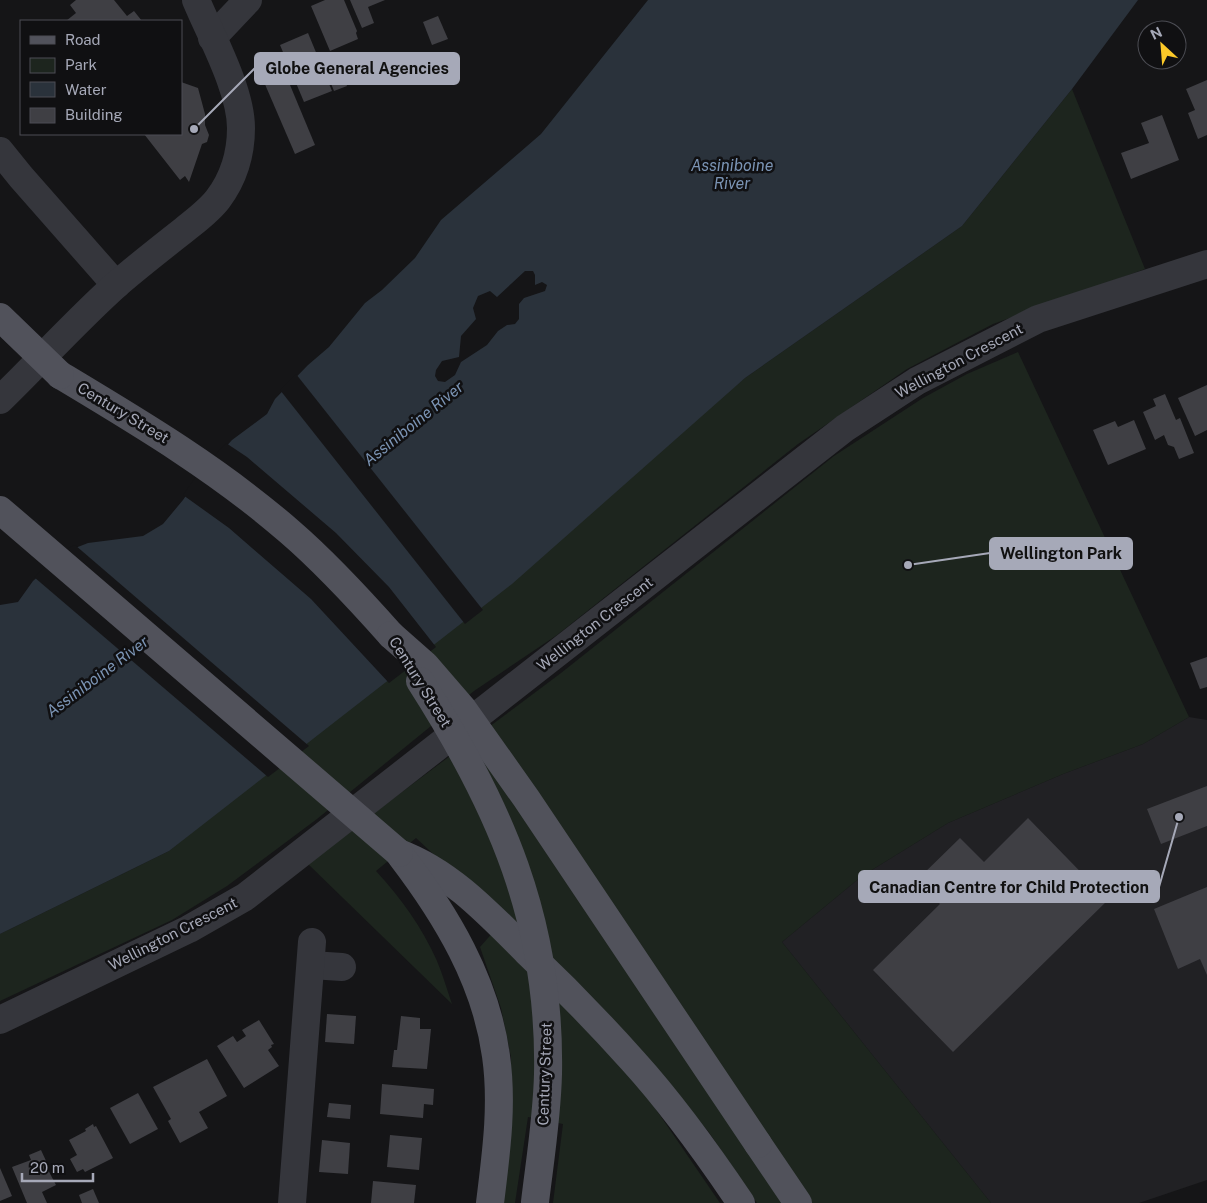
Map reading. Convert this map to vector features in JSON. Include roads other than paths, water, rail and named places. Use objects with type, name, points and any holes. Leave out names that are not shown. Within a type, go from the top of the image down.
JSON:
[{"type":"main road","points":[[0,317],[60,375]]},
{"type":"main road","name":"Century Street","points":[[0,339],[159,434],[258,506],[322,561],[391,635],[443,716],[479,781],[510,850],[533,923],[540,958],[546,1005],[548,1065],[545,1113],[535,1203]]},
{"type":"main road","points":[[0,510],[399,853],[424,886],[467,959],[489,1021],[496,1055],[499,1104],[496,1160],[490,1203]]},
{"type":"main road","points":[[391,635],[425,666],[463,709],[526,798],[798,1203]]},
{"type":"main road","points":[[399,853],[419,861],[446,878],[503,928],[571,995],[634,1062],[674,1110],[741,1203]]},
{"type":"street","points":[[0,400],[116,285],[200,217],[216,201],[226,187],[239,151],[241,127],[239,111],[234,87],[196,0]]},
{"type":"street","points":[[212,38],[248,0]]},
{"type":"street","points":[[0,151],[27,185],[116,285]]},
{"type":"street","name":"Wellington Crescent","points":[[0,1020],[188,929],[245,896],[846,428],[917,380],[1038,319],[1207,264]]},
{"type":"street","points":[[292,1203],[311,954],[342,967]]},
{"type":"water","name":"Assiniboine River","points":[[648,0],[1138,0],[1072,89],[962,226],[745,378],[512,584],[169,851],[0,934],[0,605],[18,602],[33,581],[65,552],[88,543],[143,536],[163,524],[199,477],[232,440],[267,414],[275,399],[308,365],[329,347],[365,303],[382,290],[415,258],[441,220],[541,134]],"holes":[[[525,271],[533,271],[535,285],[542,282],[547,285],[545,291],[524,298],[519,304],[519,319],[515,324],[507,325],[498,331],[487,345],[461,362],[455,375],[445,382],[438,381],[435,376],[436,370],[442,361],[459,357],[461,336],[476,319],[473,308],[478,296],[490,291],[497,297]]]},
{"type":"place","name":"Globe General Agencies","points":[[194,129]]},
{"type":"place","name":"Wellington Park","points":[[908,565]]},
{"type":"place","name":"Canadian Centre for Child Protection","points":[[1179,817]]}]
